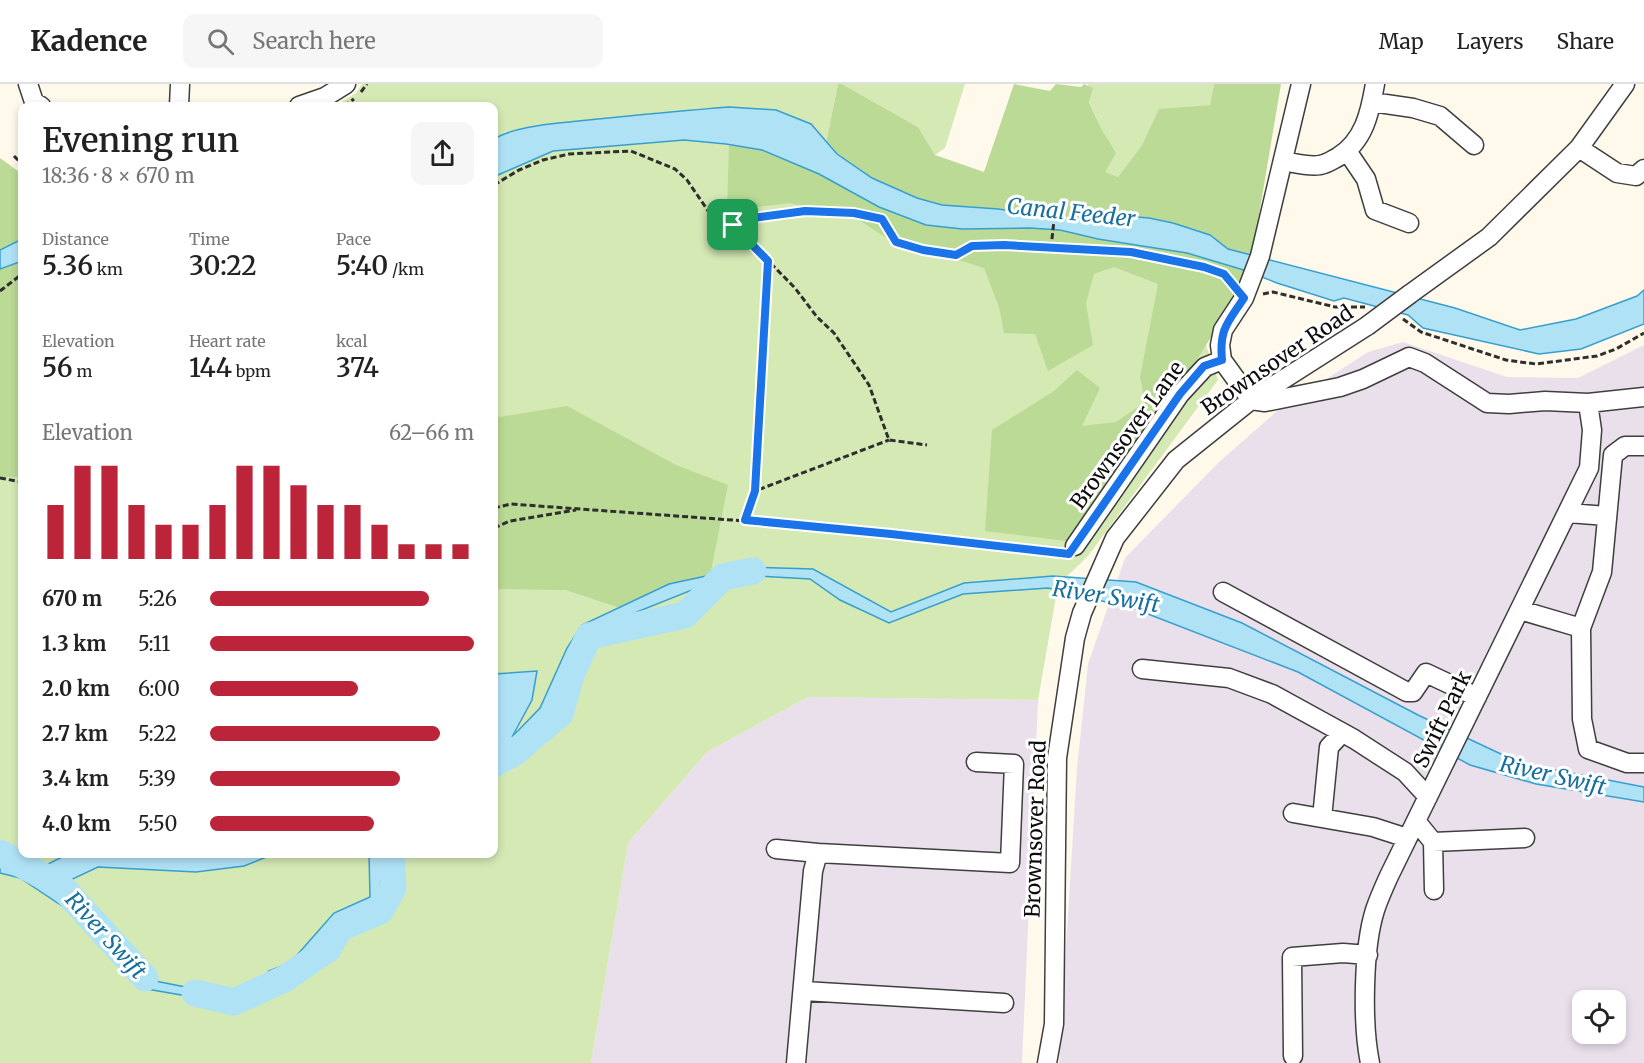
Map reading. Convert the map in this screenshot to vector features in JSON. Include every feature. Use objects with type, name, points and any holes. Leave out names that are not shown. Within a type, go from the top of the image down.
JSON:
[{"type":"street","points":[[28,84],[34,102]]},
{"type":"street","points":[[179,102],[180,84]]},
{"type":"street","points":[[1301,84],[1260,256],[1248,290],[1223,330],[1222,360],[1251,400],[1265,402],[1340,387],[1363,379],[1409,357],[1425,363],[1487,403],[1545,401],[1588,404],[1644,397]]},
{"type":"street","points":[[1283,161],[1322,165],[1347,151],[1358,138],[1368,117],[1375,84]]},
{"type":"street","name":"Brownsover Road","points":[[1047,1063],[1054,1024],[1057,758],[1075,638],[1082,613],[1115,538],[1176,460],[1251,400],[1370,318],[1410,294],[1489,237],[1579,148],[1625,84]]},
{"type":"street","points":[[313,98],[344,86]]},
{"type":"street","points":[[1372,102],[1413,108],[1440,116],[1474,145]]},
{"type":"street","points":[[1579,148],[1617,174],[1636,176],[1644,169]]},
{"type":"street","points":[[1347,151],[1366,179],[1375,210],[1409,223]]},
{"type":"street","name":"Brownsover Lane","points":[[1075,546],[1180,394],[1204,366],[1222,360]]},
{"type":"street","name":"Swift Park","points":[[1370,1063],[1366,1009],[1368,955],[1374,912],[1407,838],[1589,468],[1593,430],[1588,404]]},
{"type":"street","points":[[1644,446],[1625,446],[1613,455],[1602,572],[1581,628],[1582,719],[1588,748],[1628,763],[1644,763]]},
{"type":"street","points":[[1568,513],[1607,516]]},
{"type":"street","points":[[1223,592],[1407,692],[1413,692],[1426,673],[1477,697]]},
{"type":"street","points":[[1520,610],[1581,628]]},
{"type":"street","points":[[1142,669],[1229,678],[1272,694],[1405,772],[1429,794]]},
{"type":"street","points":[[1322,818],[1329,747],[1342,733]]},
{"type":"street","points":[[776,849],[1010,863],[1014,764],[976,762]]},
{"type":"street","points":[[1293,813],[1373,827],[1407,838]]},
{"type":"street","points":[[1416,821],[1433,843],[1434,891]]},
{"type":"street","points":[[1433,843],[1525,838]]},
{"type":"street","points":[[796,1063],[813,871],[818,853]]},
{"type":"street","points":[[1293,1056],[1292,957],[1343,953],[1368,955]]},
{"type":"street","points":[[804,991],[1004,1003]]},
{"type":"path","points":[[498,183],[519,170],[543,160],[569,154],[631,151],[675,168],[687,180],[713,218],[727,225],[753,218],[817,211],[854,213],[882,219],[896,242],[923,250],[956,255],[972,246],[1131,252],[1204,267],[1224,274],[1248,290],[1273,292],[1335,307],[1363,307],[1370,318]]},
{"type":"path","points":[[14,156],[18,160]]},
{"type":"path","points":[[1051,248],[1055,211]]},
{"type":"path","points":[[746,238],[753,218]]},
{"type":"path","points":[[733,225],[795,288],[817,317],[834,333],[869,385],[889,440]]},
{"type":"path","points":[[745,520],[755,491],[768,261]]},
{"type":"path","points":[[0,291],[18,277]]},
{"type":"path","points":[[1395,316],[1406,320],[1421,332],[1506,360],[1536,364],[1597,356],[1616,349],[1644,333]]},
{"type":"path","points":[[755,491],[889,440],[927,445]]},
{"type":"path","points":[[0,478],[18,481]]},
{"type":"path","points":[[498,507],[511,504],[745,520],[879,532],[1069,554],[1075,546]]},
{"type":"path","points":[[498,526],[510,521],[582,509]]},
{"type":"shaded area","points":[[1403,342],[1507,377],[1578,378],[1644,345],[1644,1063],[1059,1063],[1077,768],[1088,664],[1125,558],[1218,463],[1277,411],[1368,352]]},
{"type":"shaded area","points":[[808,697],[1038,700],[1022,1063],[591,1063],[628,843],[707,752]]},
{"type":"green space","points":[[362,84],[838,84],[826,143],[811,124],[663,112],[550,125],[505,132],[498,136],[498,102],[341,102],[356,93]]},
{"type":"green space","points":[[838,84],[842,84],[918,127],[935,155],[984,172],[1014,84],[1050,91],[1056,84],[1081,87],[1084,84],[1093,88],[1089,102],[1116,153],[1105,172],[1118,177],[1142,145],[1159,109],[1210,105],[1214,84],[1281,84],[1252,256],[1228,249],[1210,235],[1149,218],[1097,212],[1084,217],[1052,220],[1045,216],[999,209],[943,205],[913,197],[865,173],[826,143]]},
{"type":"green space","points":[[842,84],[965,84],[945,148],[935,155],[918,127]]},
{"type":"green space","points":[[1088,84],[1214,84],[1210,105],[1159,110],[1142,145],[1118,177],[1104,172],[1115,153],[1089,101],[1092,88]]},
{"type":"green space","points":[[684,124],[1045,223],[1236,297],[1206,345],[1218,380],[1088,556],[1058,585],[1038,700],[808,697],[707,752],[628,843],[591,1063],[0,1063],[0,249],[18,248],[18,858],[498,858],[498,159]]},
{"type":"green space","points":[[729,145],[762,150],[819,174],[879,207],[926,225],[962,229],[1060,230],[1098,239],[1187,253],[1247,271],[1236,297],[1196,361],[1074,542],[985,531],[992,430],[1054,391],[1077,370],[1100,388],[1082,426],[1116,422],[1145,402],[1140,377],[1158,284],[1114,267],[1094,274],[1086,303],[1093,345],[1048,371],[1035,334],[1004,333],[999,307],[984,268],[896,240],[891,241],[859,220],[790,203],[727,211]]},
{"type":"green space","points":[[0,158],[18,171],[18,477],[0,477]]},
{"type":"green space","points":[[567,406],[676,465],[728,485],[710,576],[629,611],[566,590],[498,589],[498,417]]},
{"type":"water","points":[[729,107],[776,110],[811,124],[837,154],[872,178],[917,198],[942,205],[998,209],[1045,216],[1052,220],[1084,217],[1097,212],[1173,223],[1210,235],[1228,249],[1455,308],[1520,330],[1576,319],[1637,296],[1644,290],[1644,324],[1581,349],[1539,354],[1423,328],[1408,315],[1344,298],[1334,301],[1187,253],[1098,239],[1060,230],[962,229],[926,225],[879,207],[819,174],[762,150],[726,144],[684,140],[553,151],[498,175],[498,137],[512,131],[557,123]]},
{"type":"water","points":[[18,241],[18,262],[0,269],[0,250]]},
{"type":"water","points":[[748,567],[813,569],[891,612],[964,583],[1053,576],[1136,582],[1242,623],[1418,715],[1520,763],[1644,787],[1644,802],[1536,784],[1470,765],[1298,672],[1135,609],[1048,588],[963,594],[889,623],[840,600],[810,579],[759,576],[712,582],[594,629],[581,649],[546,719],[526,739],[498,756],[498,674],[537,671],[532,700],[512,737],[540,708],[567,648],[582,625],[669,584]]},
{"type":"water","points":[[60,858],[264,858],[244,866],[196,872],[98,867],[60,885],[36,870]]},
{"type":"water","points":[[369,858],[380,858],[380,891],[376,903],[341,922],[327,944],[271,982],[261,993],[221,1002],[147,989],[74,914],[20,878],[0,873],[0,865],[22,871],[78,909],[150,980],[221,994],[256,987],[269,971],[290,963],[334,913],[370,897]]},
{"type":"waterway","name":"River Swift","points":[[498,762],[514,753],[560,714],[571,675],[589,636],[685,615],[723,577],[753,571]]},
{"type":"waterway","name":"River Swift","points":[[0,853],[60,885],[145,978]]},
{"type":"waterway","name":"River Swift","points":[[195,993],[234,1002],[286,978],[328,949],[340,928],[380,911],[393,888],[391,858]]},
{"type":"route","points":[[805,211],[854,213],[882,219],[896,242],[923,250],[956,255],[972,246],[1004,245],[1131,252],[1204,267],[1224,274],[1244,298],[1223,330],[1222,360],[1204,366],[1180,394],[1123,480],[1069,554],[745,520],[755,491],[768,261],[733,225],[753,218],[805,211]]},
{"type":"water label","name":"Canal Feeder","points":[[1071,212]]}]
